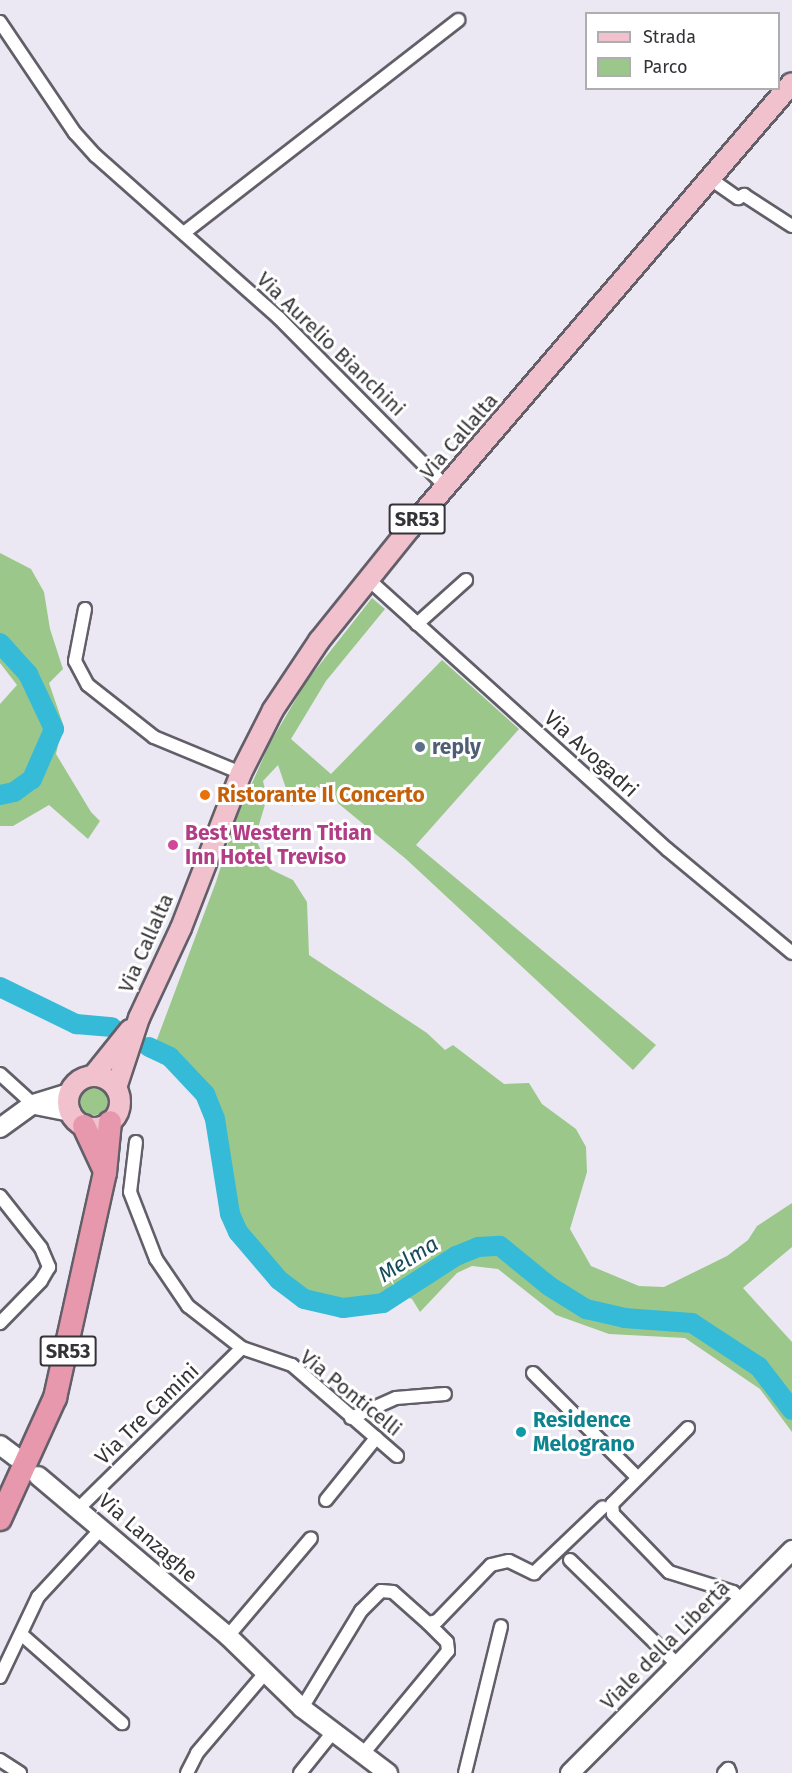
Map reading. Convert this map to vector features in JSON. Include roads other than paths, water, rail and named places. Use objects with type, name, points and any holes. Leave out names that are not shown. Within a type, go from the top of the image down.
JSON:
[{"type":"highway","points":[[75,1110],[105,1173]]},
{"type":"highway","name":"SR53","points":[[0,1519],[55,1398],[105,1173],[110,1122]]},
{"type":"main road","name":"Via Callalta","points":[[116,1088],[139,1018],[181,928],[241,773],[273,710],[319,641],[446,486],[712,180],[792,83]]},
{"type":"main road","name":"Via Callalta","points":[[93,1076],[139,1018]]},
{"type":"main road","points":[[93,1076],[108,1080],[116,1088],[120,1107],[110,1122],[96,1128],[75,1110],[82,1080],[93,1076]]},
{"type":"street","points":[[185,232],[458,20]]},
{"type":"street","name":"Via Aurelio Bianchini","points":[[0,22],[75,133],[96,156],[185,232],[279,318],[446,486]]},
{"type":"street","points":[[712,180],[738,198],[744,195],[792,226]]},
{"type":"street","name":"Via Avogadri","points":[[368,579],[668,850],[792,953]]},
{"type":"street","points":[[417,624],[466,580]]},
{"type":"street","points":[[86,609],[75,661],[88,685],[154,737],[241,773]]},
{"type":"street","points":[[0,1074],[33,1104],[75,1110]]},
{"type":"street","points":[[0,1128],[33,1104]]},
{"type":"street","name":"Via Ponticelli","points":[[136,1142],[130,1192],[156,1259],[188,1306],[242,1348],[292,1365],[397,1456]]},
{"type":"street","points":[[0,1196],[41,1248],[49,1267],[41,1281],[0,1323]]},
{"type":"street","name":"Via Tre Camini","points":[[79,1508],[242,1348]]},
{"type":"street","points":[[533,1373],[638,1478]]},
{"type":"street","points":[[351,1418],[396,1398],[445,1394]]},
{"type":"street","points":[[428,1623],[437,1621],[494,1562],[509,1562],[534,1573],[638,1478],[688,1428]]},
{"type":"street","points":[[326,1500],[376,1438]]},
{"type":"street","name":"Via Lanzaghe","points":[[38,1476],[79,1508],[228,1636],[302,1708],[387,1773]]},
{"type":"street","points":[[608,1505],[633,1539],[669,1572],[733,1592],[742,1600]]},
{"type":"street","points":[[0,1677],[38,1598],[102,1528]]},
{"type":"street","points":[[228,1636],[311,1538]]},
{"type":"street","name":"Viale della Libertà","points":[[570,1773],[792,1550]]},
{"type":"street","points":[[570,1560],[677,1664]]},
{"type":"street","points":[[302,1708],[361,1611],[381,1591],[393,1592],[447,1642],[448,1651],[362,1755]]},
{"type":"street","points":[[465,1773],[501,1626]]},
{"type":"street","points":[[21,1634],[122,1723]]},
{"type":"street","points":[[187,1773],[197,1753],[265,1673]]},
{"type":"street","points":[[300,1773],[333,1732]]},
{"type":"street","points":[[0,1760],[20,1773]]},
{"type":"street","points":[[724,1773],[728,1769],[730,1773]]},
{"type":"waterway","name":"Melma","points":[[0,643],[28,674],[54,729],[32,779],[14,792],[0,795]]},
{"type":"waterway","name":"Melma","points":[[0,987],[76,1024],[112,1027]]},
{"type":"waterway","name":"Melma","points":[[149,1047],[170,1057],[205,1094],[215,1119],[230,1214],[238,1232],[279,1280],[304,1299],[343,1308],[383,1303],[456,1256],[478,1247],[500,1246],[549,1286],[586,1309],[624,1318],[692,1323],[759,1367],[792,1410]]},
{"type":"place","name":"reply","points":[[420,747]]},
{"type":"place","name":"Ristorante Il Concerto","points":[[205,795]]},
{"type":"place","name":"Best Western Titian Inn Hotel Treviso","points":[[173,845]]},
{"type":"place","name":"Residence Melograno","points":[[521,1432]]}]
